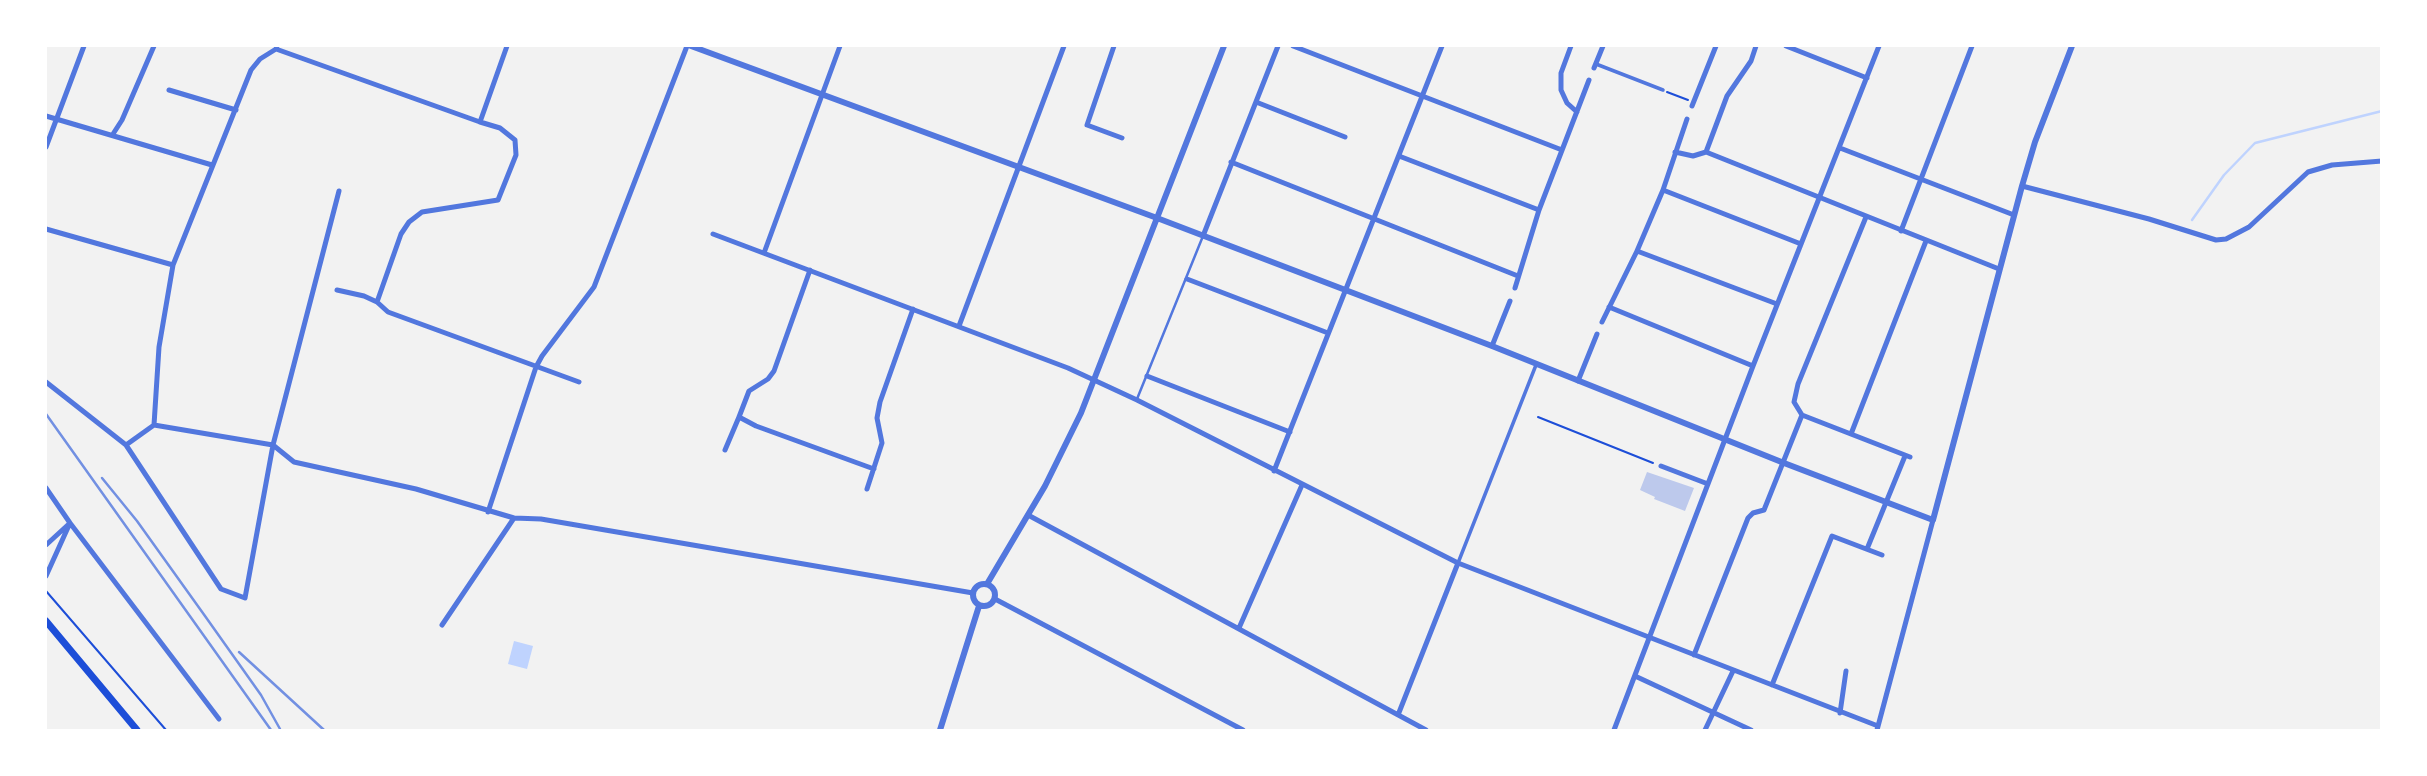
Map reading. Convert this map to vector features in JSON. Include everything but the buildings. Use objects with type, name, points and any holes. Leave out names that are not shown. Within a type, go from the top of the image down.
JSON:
[{"type":"main road","points":[[46,621],[137,730]]},
{"type":"street","points":[[46,147],[84,46]]},
{"type":"street","points":[[113,134],[122,120],[154,46]]},
{"type":"street","points":[[480,122],[507,46]]},
{"type":"street","points":[[488,512],[536,368],[542,356],[594,287],[689,46],[1157,218],[1492,346],[1933,520]]},
{"type":"street","points":[[764,253],[840,46]]},
{"type":"street","points":[[959,326],[1064,46]]},
{"type":"street","points":[[1114,46],[1087,125],[1122,138]]},
{"type":"street","points":[[979,606],[974,600],[976,586],[987,583],[1063,451],[1224,46]]},
{"type":"street","points":[[1203,236],[1278,46]]},
{"type":"street","points":[[1293,46],[1562,150]]},
{"type":"street","points":[[1274,471],[1442,46]]},
{"type":"street","points":[[1572,46],[1561,73],[1561,90],[1567,103],[1577,112]]},
{"type":"street","points":[[1603,46],[1595,66],[1663,90]]},
{"type":"street","points":[[1693,104],[1716,46]]},
{"type":"street","points":[[1786,46],[1867,78]]},
{"type":"street","points":[[1614,730],[1777,304],[1880,46]]},
{"type":"street","points":[[1901,231],[1972,46]]},
{"type":"street","points":[[713,234],[1069,368],[1458,563],[1878,728],[2022,186],[2035,142],[2072,46]]},
{"type":"street","points":[[153,425],[159,347],[173,265],[251,70],[260,59],[277,47],[500,128],[515,140],[516,155],[498,200],[422,212],[409,222],[401,234],[377,302]]},
{"type":"street","points":[[1706,152],[1727,96],[1752,61],[1755,48]]},
{"type":"street","points":[[1515,288],[1539,210],[1589,80]]},
{"type":"street","points":[[169,90],[236,110]]},
{"type":"street","points":[[1256,102],[1345,137]]},
{"type":"street","points":[[46,116],[212,165]]},
{"type":"street","points":[[1602,321],[1637,251],[1687,119]]},
{"type":"street","points":[[1840,148],[2014,215]]},
{"type":"street","points":[[1675,152],[1693,156],[1706,152],[1999,269]]},
{"type":"street","points":[[1399,156],[1539,210]]},
{"type":"street","points":[[2022,186],[2149,219],[2216,240],[2226,239],[2249,227],[2308,172],[2332,165],[2382,161]]},
{"type":"street","points":[[1231,162],[1518,276]]},
{"type":"street","points":[[1662,190],[1801,244]]},
{"type":"street","points":[[46,382],[125,445],[220,589],[245,598],[273,445],[339,191]]},
{"type":"street","points":[[1866,217],[1798,384],[1794,402],[1802,415],[1907,457],[1867,549]]},
{"type":"street","points":[[46,229],[173,265]]},
{"type":"street","points":[[1850,434],[1926,241]]},
{"type":"street","points":[[1637,251],[1777,304]]},
{"type":"street","points":[[725,450],[749,391],[768,379],[774,371],[810,270]]},
{"type":"street","points":[[1187,279],[1328,333]]},
{"type":"street","points":[[337,290],[377,302],[388,312],[579,382]]},
{"type":"street","points":[[1492,346],[1510,301]]},
{"type":"street","points":[[1609,307],[1753,366]]},
{"type":"street","points":[[867,489],[882,443],[877,418],[880,402],[913,309]]},
{"type":"street","points":[[1578,381],[1597,334]]},
{"type":"street","points":[[1398,715],[1536,365]]},
{"type":"street","points":[[1147,376],[1290,432]]},
{"type":"street","points":[[1693,655],[1748,518],[1753,513],[1764,510],[1802,415]]},
{"type":"street","points":[[738,416],[756,426],[874,469]]},
{"type":"street","points":[[125,445],[153,425],[273,445],[294,462],[416,489],[514,519],[541,519],[973,593]]},
{"type":"street","points":[[1661,466],[1708,484]]},
{"type":"street","points":[[1239,628],[1302,485]]},
{"type":"street","points":[[46,488],[219,719]]},
{"type":"street","points":[[1028,515],[1426,730]]},
{"type":"street","points":[[442,625],[514,519]]},
{"type":"street","points":[[46,545],[70,523]]},
{"type":"street","points":[[46,576],[70,523]]},
{"type":"street","points":[[1772,685],[1832,536],[1882,555]]},
{"type":"street","points":[[987,583],[993,588],[995,599]]},
{"type":"street","points":[[979,606],[989,605],[995,599]]},
{"type":"street","points":[[995,599],[1243,730]]},
{"type":"street","points":[[940,730],[979,606]]},
{"type":"street","points":[[1705,730],[1733,671]]},
{"type":"street","points":[[1840,713],[1846,671]]},
{"type":"street","points":[[1635,676],[1751,730]]},
{"type":"lane","points":[[1137,400],[1203,236]]},
{"type":"path","points":[[1663,90],[1693,104]]},
{"type":"path","points":[[1538,417],[1661,466]]},
{"type":"path","points":[[46,591],[166,730]]},
{"type":"water","points":[[514,641],[533,646],[527,669],[508,664]]},
{"type":"waterway","points":[[2192,220],[2224,175],[2255,143],[2382,111]]},
{"type":"railway","points":[[46,414],[271,730]]},
{"type":"railway","points":[[102,478],[137,521],[205,616],[261,695],[280,729]]},
{"type":"railway","points":[[239,652],[324,730]]}]
